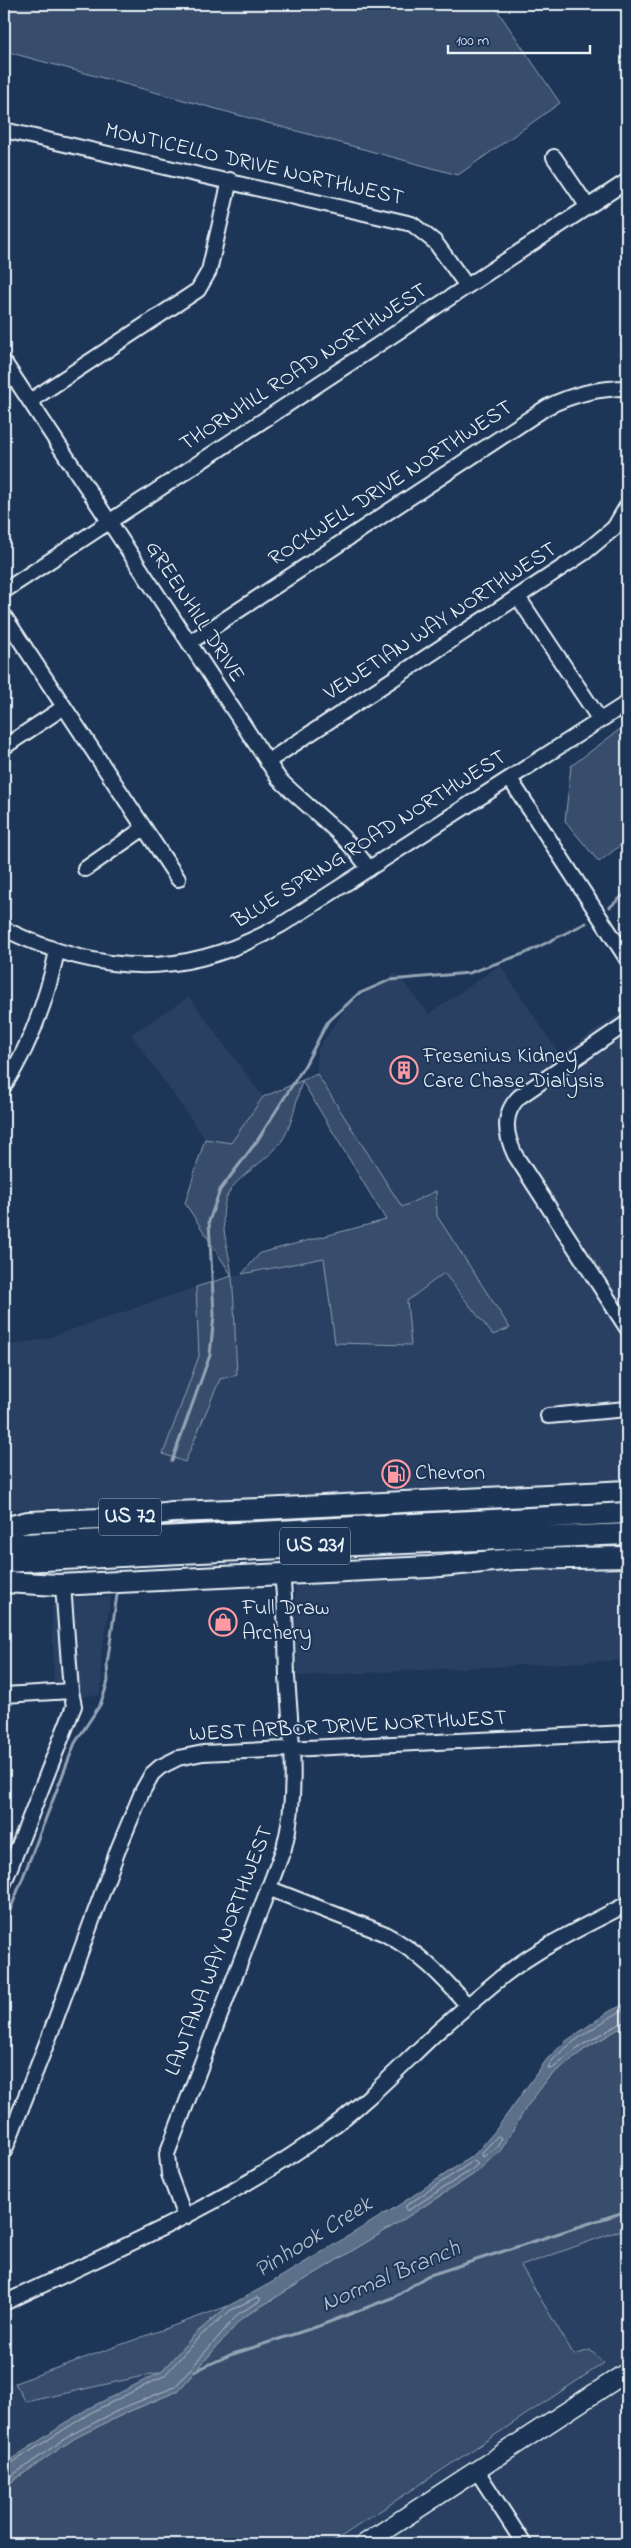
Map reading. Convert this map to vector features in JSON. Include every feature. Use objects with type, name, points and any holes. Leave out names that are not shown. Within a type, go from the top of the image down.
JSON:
[{"type":"highway","name":"US 72","points":[[4,1528],[28,1522],[124,1518],[173,1512],[627,1491]]},
{"type":"highway","points":[[420,1502],[450,1507],[544,1511],[570,1517]]},
{"type":"highway","name":"US 231","points":[[4,1545],[627,1514]]},
{"type":"highway","name":"US 231","points":[[4,1562],[627,1534]]},
{"type":"highway","points":[[4,1582],[61,1585],[429,1567],[514,1559],[627,1557]]},
{"type":"main road","points":[[4,1524],[28,1522]]},
{"type":"main road","points":[[4,1589],[61,1585]]},
{"type":"main road","points":[[364,2544],[627,2372]]},
{"type":"street","name":"MONTICELLO DRIVE NORTHWEST","points":[[4,130],[230,180],[412,224],[435,242],[467,286]]},
{"type":"street","points":[[554,157],[588,207]]},
{"type":"street","points":[[30,401],[198,290],[209,271],[230,180]]},
{"type":"street","name":"THORNHILL ROAD NORTHWEST","points":[[4,591],[627,181]]},
{"type":"street","name":"GREENHILL DRIVE","points":[[4,362],[279,779],[356,850],[369,869]]},
{"type":"street","name":"ROCKWELL DRIVE NORTHWEST","points":[[188,642],[547,407],[566,398],[592,391],[627,388]]},
{"type":"street","name":"VENETIAN WAY NORTHWEST","points":[[267,762],[602,540],[614,528],[627,506]]},
{"type":"street","points":[[518,597],[600,720]]},
{"type":"street","points":[[4,616],[178,879]]},
{"type":"street","name":"BLUE SPRING ROAD NORTHWEST","points":[[4,929],[37,945],[93,962],[114,965],[164,964],[215,956],[256,940],[627,703]]},
{"type":"street","points":[[4,747],[64,707]]},
{"type":"street","points":[[510,779],[627,959]]},
{"type":"street","points":[[85,869],[144,828]]},
{"type":"street","points":[[4,1086],[38,1022],[50,986],[57,951]]},
{"type":"street","points":[[627,1023],[519,1097],[512,1104],[506,1126],[507,1138],[514,1155],[627,1328]]},
{"type":"street","points":[[548,1416],[627,1409]]},
{"type":"street","name":"LANTANA WAY NORTHWEST","points":[[185,2217],[169,2174],[168,2154],[284,1848],[291,1822],[293,1799],[282,1574]]},
{"type":"street","points":[[4,1883],[74,1706],[61,1585]]},
{"type":"street","points":[[4,1695],[71,1691]]},
{"type":"street","name":"WEST ARBOR DRIVE NORTHWEST","points":[[4,2152],[51,2032],[119,1847],[152,1774],[169,1762],[203,1753],[627,1733]]},
{"type":"street","points":[[268,1888],[383,1932],[398,1940],[423,1958],[468,2006]]},
{"type":"street","points":[[4,2303],[185,2217],[282,2163],[356,2110],[434,2035],[524,1960],[549,1944],[627,1904]]},
{"type":"street","points":[[477,2471],[524,2544]]},
{"type":"shaded area","points":[[4,4],[493,4],[560,103],[458,175],[4,51]]},
{"type":"shaded area","points":[[627,724],[627,840],[599,862],[565,821],[571,766]]},
{"type":"shaded area","points":[[500,965],[560,1055],[627,1008],[627,1482],[4,1510],[4,1346],[45,1339],[196,1287],[199,1356],[163,1453],[185,1461],[220,1379],[237,1375],[232,1277],[324,1258],[407,1301],[444,1273],[493,1335],[510,1328],[437,1216],[436,1192],[403,1208],[317,1074],[317,1050],[349,1004],[396,973],[429,1014]]},
{"type":"shaded area","points":[[189,997],[263,1097],[231,1144],[205,1139],[131,1034]]},
{"type":"shaded area","points":[[317,1074],[402,1207],[436,1191],[437,1216],[510,1328],[493,1335],[444,1273],[407,1301],[411,1345],[335,1343],[324,1258],[242,1274],[260,1253],[386,1220],[302,1081],[291,1120],[281,1142],[275,1150],[234,1185],[225,1202],[223,1220],[232,1276],[185,1203],[205,1139],[231,1143],[263,1097]]},
{"type":"shaded area","points":[[232,1276],[237,1375],[220,1379],[185,1462],[163,1454],[199,1356],[196,1287]]},
{"type":"shaded area","points":[[627,1568],[627,1660],[297,1676],[295,1580]]},
{"type":"shaded area","points":[[111,1597],[101,1656],[102,1682],[99,1695],[54,1698],[52,1607],[57,1598]]},
{"type":"shaded area","points":[[627,2024],[627,2228],[521,2266],[574,2355],[590,2350],[604,2363],[330,2544],[4,2544],[4,2487],[75,2438],[130,2411],[178,2391],[242,2318],[474,2174],[549,2077],[585,2049]]},
{"type":"shaded area","points":[[627,2228],[627,2544],[330,2544],[604,2363],[590,2350],[574,2355],[521,2266]]},
{"type":"shaded area","points":[[228,2306],[195,2334],[161,2372],[26,2402],[15,2383]]},
{"type":"shaded area","points":[[161,2372],[87,2409],[4,2464],[4,2386],[15,2383],[26,2402]]},
{"type":"water","points":[[627,2003],[627,2024],[585,2049],[549,2077],[526,2108],[501,2150],[474,2174],[242,2318],[178,2391],[130,2411],[75,2438],[4,2487],[4,2464],[87,2409],[161,2372],[195,2334],[228,2306],[269,2284],[396,2207],[475,2154],[495,2131],[547,2059],[566,2041],[610,2011]]},
{"type":"waterway","points":[[610,907],[627,892]]},
{"type":"waterway","points":[[172,1461],[210,1355],[214,1315],[209,1221],[220,1190],[257,1141],[305,1065],[327,1023],[358,994],[390,980],[469,973],[526,953],[586,923]]},
{"type":"waterway","points":[[4,1926],[75,1743],[100,1705],[105,1691],[108,1681],[107,1664],[117,1595]]},
{"type":"waterway","name":"Normal Branch","points":[[195,2371],[230,2355],[319,2326],[394,2297],[427,2276],[627,2211]]},
{"type":"place","name":"Fresenius Kidney Care Chase Dialysis","points":[[404,1070]]},
{"type":"place","name":"Chevron","points":[[396,1474]]},
{"type":"place","name":"Full Draw Archery","points":[[223,1622]]},
{"type":"water label","name":"Pinhook Creek","points":[[314,2238]]}]
